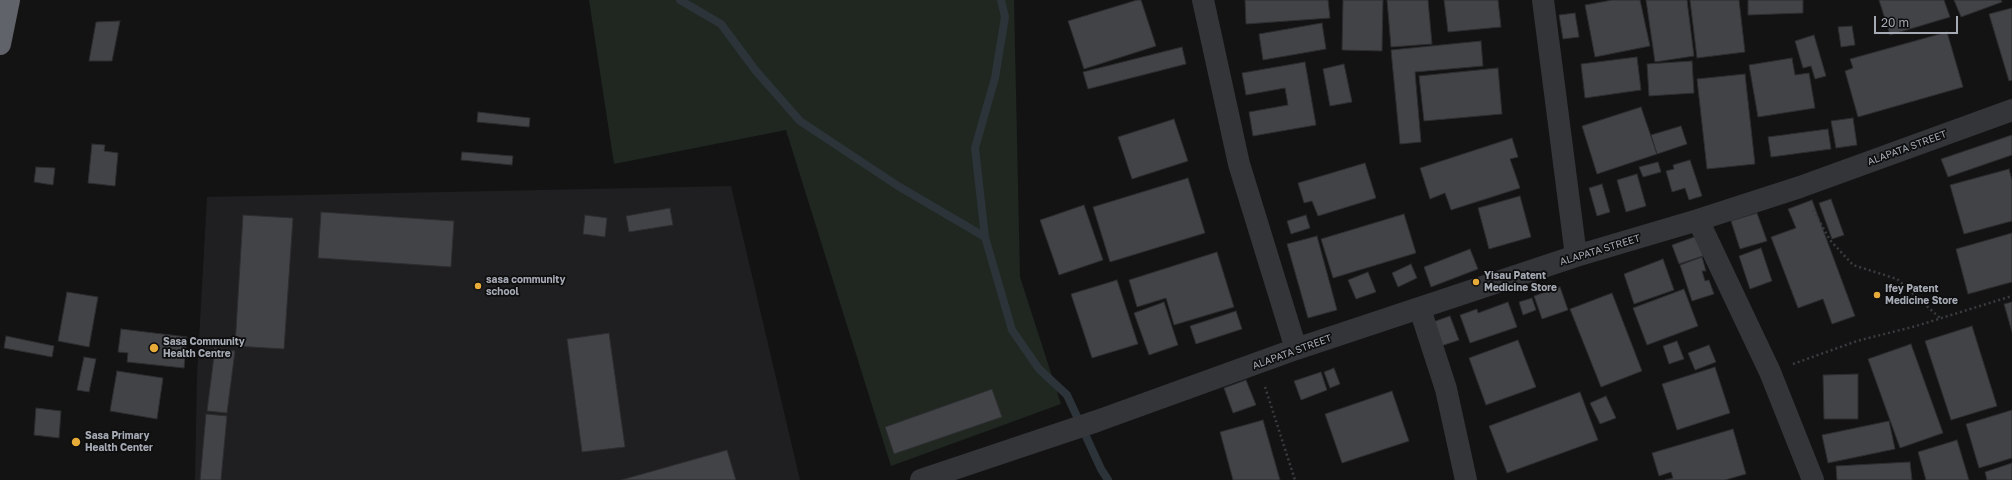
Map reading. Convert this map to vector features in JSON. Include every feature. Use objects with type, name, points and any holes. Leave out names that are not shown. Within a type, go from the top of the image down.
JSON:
[{"type":"highway","points":[[0,44],[9,0]]},
{"type":"street","points":[[1203,0],[1238,164],[1296,349]]},
{"type":"street","points":[[1543,0],[1576,256]]},
{"type":"street","name":"ALAPATA STREET","points":[[921,480],[1258,364],[1296,349],[1576,256],[1698,220],[1800,187],[2012,110]]},
{"type":"street","points":[[1698,220],[1770,372],[1813,480]]},
{"type":"street","points":[[1420,309],[1446,389],[1466,480]]},
{"type":"path","points":[[1800,187],[1830,240],[1853,266],[1897,279],[1940,318]]},
{"type":"path","points":[[1770,372],[1857,341],[2012,296]]},
{"type":"path","points":[[1258,364],[1295,480]]},
{"type":"shaded area","points":[[589,0],[1014,0],[1020,277],[1061,404],[891,466],[786,130],[614,164]]},
{"type":"shaded area","name":"sasa community school","points":[[731,186],[800,480],[195,480],[197,375],[207,197]]},
{"type":"building","points":[[1141,0],[1156,46],[1084,69],[1068,21]]},
{"type":"building","points":[[1245,0],[1328,0],[1330,18],[1246,24]]},
{"type":"building","points":[[1343,0],[1383,0],[1382,51],[1342,50]]},
{"type":"building","points":[[1387,0],[1428,0],[1432,44],[1391,47]]},
{"type":"building","points":[[1444,0],[1498,0],[1501,27],[1448,32]]},
{"type":"building","points":[[1612,0],[1640,0],[1650,46],[1595,57],[1585,5]]},
{"type":"building","points":[[1646,0],[1687,0],[1694,56],[1655,62]]},
{"type":"building","points":[[1690,0],[1739,0],[1745,52],[1697,58]]},
{"type":"building","points":[[1748,0],[1803,0],[1803,13],[1748,15]]},
{"type":"building","points":[[1879,0],[1944,0],[1950,17],[1890,35]]},
{"type":"building","points":[[1954,0],[2001,0],[2002,2],[1961,17]]},
{"type":"building","points":[[2012,8],[2012,80],[2009,81],[1989,14]]},
{"type":"building","points":[[1575,13],[1579,37],[1563,39],[1559,15]]},
{"type":"building","points":[[120,21],[112,61],[89,61],[96,22]]},
{"type":"building","points":[[1322,23],[1326,49],[1263,60],[1259,34]]},
{"type":"building","points":[[1852,26],[1855,45],[1841,47],[1838,27]]},
{"type":"building","points":[[1947,32],[1963,87],[1858,117],[1845,71],[1853,68],[1850,59]]},
{"type":"building","points":[[1814,35],[1826,76],[1815,79],[1811,66],[1803,68],[1795,41]]},
{"type":"building","points":[[1481,41],[1483,66],[1415,72],[1421,142],[1400,144],[1391,50]]},
{"type":"building","points":[[1182,47],[1186,64],[1088,89],[1083,72]]},
{"type":"building","points":[[1637,57],[1641,90],[1585,98],[1581,64]]},
{"type":"building","points":[[1792,58],[1795,75],[1809,73],[1815,108],[1758,117],[1749,65]]},
{"type":"building","points":[[1692,61],[1694,93],[1649,96],[1647,64]]},
{"type":"building","points":[[1305,62],[1316,125],[1253,136],[1249,112],[1288,105],[1285,88],[1246,95],[1242,73]]},
{"type":"building","points":[[1344,64],[1352,102],[1330,106],[1323,69]]},
{"type":"building","points":[[1498,68],[1502,114],[1424,121],[1419,76]]},
{"type":"building","points":[[1745,74],[1755,164],[1707,169],[1697,79]]},
{"type":"building","points":[[1641,107],[1657,154],[1597,174],[1582,126]]},
{"type":"building","points":[[478,112],[530,118],[529,127],[477,122]]},
{"type":"building","points":[[1853,118],[1857,145],[1836,148],[1831,121]]},
{"type":"building","points":[[1174,119],[1188,161],[1132,179],[1118,137]]},
{"type":"building","points":[[1681,126],[1687,144],[1657,154],[1651,135]]},
{"type":"building","points":[[1828,129],[1831,149],[1771,157],[1768,137]]},
{"type":"building","points":[[2012,135],[2012,155],[1948,177],[1941,159]]},
{"type":"building","points":[[1512,138],[1518,157],[1510,159],[1520,188],[1451,210],[1445,193],[1430,199],[1420,168]]},
{"type":"building","points":[[92,144],[105,145],[104,151],[118,153],[115,186],[88,183]]},
{"type":"building","points":[[462,152],[513,156],[512,165],[461,160]]},
{"type":"building","points":[[1690,160],[1702,196],[1689,200],[1685,188],[1672,192],[1666,171],[1674,169],[1673,165]]},
{"type":"building","points":[[1658,162],[1661,172],[1643,177],[1639,167]]},
{"type":"building","points":[[1365,163],[1376,198],[1318,216],[1312,201],[1304,203],[1298,183]]},
{"type":"building","points":[[36,167],[55,168],[53,185],[34,182]]},
{"type":"building","points":[[2009,169],[2012,180],[2012,221],[1964,234],[1950,185]]},
{"type":"building","points":[[1637,174],[1646,206],[1626,212],[1617,180]]},
{"type":"building","points":[[1188,178],[1205,233],[1110,262],[1093,207]]},
{"type":"building","points":[[1602,184],[1610,212],[1597,216],[1589,188]]},
{"type":"building","points":[[1520,196],[1531,237],[1489,249],[1478,208]]},
{"type":"building","points":[[1831,199],[1844,235],[1832,239],[1819,203]]},
{"type":"building","points":[[1812,200],[1855,316],[1832,324],[1823,299],[1798,308],[1771,237],[1796,228],[1788,209]]},
{"type":"building","points":[[1084,205],[1103,260],[1059,275],[1040,220]]},
{"type":"building","points":[[670,208],[673,225],[629,232],[626,216]]},
{"type":"building","points":[[321,212],[454,221],[451,267],[318,258]]},
{"type":"building","points":[[1757,213],[1767,241],[1740,249],[1731,221]]},
{"type":"building","points":[[1404,214],[1416,253],[1333,278],[1321,239]]},
{"type":"building","points":[[243,215],[293,218],[284,349],[235,346]]},
{"type":"building","points":[[585,215],[607,218],[605,237],[583,234]]},
{"type":"building","points":[[1306,215],[1310,228],[1291,234],[1287,221]]},
{"type":"building","points":[[2012,233],[2012,282],[1968,294],[1956,249]]},
{"type":"building","points":[[1317,236],[1337,310],[1308,318],[1287,244]]},
{"type":"building","points":[[1697,236],[1703,256],[1679,264],[1672,245]]},
{"type":"building","points":[[1761,248],[1772,281],[1750,289],[1739,256]]},
{"type":"building","points":[[1470,249],[1478,269],[1431,287],[1424,267]]},
{"type":"building","points":[[1217,252],[1234,307],[1174,325],[1166,298],[1137,307],[1129,280]]},
{"type":"building","points":[[1702,257],[1706,271],[1702,271],[1705,281],[1709,280],[1714,294],[1692,301],[1680,265]]},
{"type":"building","points":[[1663,259],[1674,290],[1634,304],[1624,274]]},
{"type":"building","points":[[1411,264],[1417,278],[1398,287],[1392,273]]},
{"type":"building","points":[[1368,272],[1376,292],[1356,299],[1348,280]]},
{"type":"building","points":[[1117,280],[1138,344],[1092,358],[1071,294]]},
{"type":"building","points":[[1560,287],[1568,310],[1542,319],[1534,296]]},
{"type":"building","points":[[1684,289],[1698,326],[1647,345],[1633,308]]},
{"type":"building","points":[[67,292],[98,297],[89,347],[58,341]]},
{"type":"building","points":[[1612,293],[1642,371],[1601,387],[1570,309]]},
{"type":"building","points":[[1532,298],[1536,310],[1523,315],[1519,302]]},
{"type":"building","points":[[1164,302],[1178,345],[1149,355],[1134,313]]},
{"type":"building","points":[[1508,302],[1517,327],[1470,343],[1460,315],[1477,309],[1478,313]]},
{"type":"building","points":[[2012,302],[2012,332],[2004,304]]},
{"type":"building","points":[[1236,311],[1242,329],[1196,344],[1190,326]]},
{"type":"building","points":[[1450,316],[1459,340],[1441,346],[1433,322]]},
{"type":"building","points":[[1972,326],[1997,406],[1951,420],[1925,341]]},
{"type":"building","points":[[121,329],[187,337],[184,368],[127,362],[128,353],[118,352]]},
{"type":"building","points":[[609,333],[625,447],[582,452],[567,339]]},
{"type":"building","points":[[6,336],[54,346],[52,357],[4,348]]},
{"type":"building","points":[[1518,340],[1536,387],[1486,405],[1469,358]]},
{"type":"building","points":[[1677,341],[1684,359],[1669,364],[1663,346]]},
{"type":"building","points":[[1911,344],[1943,433],[1900,448],[1868,359]]},
{"type":"building","points":[[1709,345],[1716,362],[1695,370],[1688,353]]},
{"type":"building","points":[[215,348],[235,351],[227,413],[207,411]]},
{"type":"building","points":[[84,357],[96,359],[89,392],[77,390]]},
{"type":"building","points":[[1715,367],[1730,413],[1677,430],[1662,384]]},
{"type":"building","points":[[1334,368],[1340,384],[1330,388],[1324,372]]},
{"type":"building","points":[[117,371],[163,378],[157,419],[110,411]]},
{"type":"building","points":[[1321,372],[1327,390],[1301,400],[1294,381]]},
{"type":"building","points":[[1858,374],[1858,419],[1824,419],[1823,375]]},
{"type":"building","points":[[1246,380],[1256,405],[1233,413],[1224,388]]},
{"type":"building","points":[[992,389],[1002,417],[894,454],[885,427]]},
{"type":"building","points":[[1392,391],[1409,441],[1342,463],[1325,414]]},
{"type":"building","points":[[1580,392],[1598,440],[1507,473],[1489,426]]},
{"type":"building","points":[[1606,396],[1616,418],[1600,424],[1590,403]]},
{"type":"building","points":[[36,408],[61,411],[59,438],[34,435]]},
{"type":"building","points":[[2012,410],[2012,458],[1979,468],[1966,424]]},
{"type":"building","points":[[206,414],[227,416],[221,480],[200,480]]},
{"type":"building","points":[[1263,420],[1280,480],[1233,480],[1220,432]]},
{"type":"building","points":[[1889,421],[1895,449],[1828,463],[1822,435]]},
{"type":"building","points":[[1733,429],[1746,474],[1725,480],[1665,480],[1673,478],[1671,472],[1659,476],[1652,453]]},
{"type":"building","points":[[1957,440],[1969,480],[1926,480],[1918,452]]},
{"type":"building","points":[[727,450],[736,480],[621,480]]},
{"type":"building","points":[[1910,462],[1912,480],[1837,480],[1836,466]]},
{"type":"building","points":[[2012,463],[2012,480],[1987,480],[1985,472]]},
{"type":"waterway","points":[[680,0],[721,24],[756,71],[800,121],[898,186],[985,237]]},
{"type":"waterway","points":[[1001,0],[1005,17],[995,78],[975,148],[985,237],[1012,330],[1039,369],[1067,395],[1101,469],[1108,480]]},
{"type":"place","name":"Yisau Patent Medicine Store","points":[[1476,282]]},
{"type":"place","name":"sasa community school","points":[[478,286]]},
{"type":"place","name":"Ifey Patent Medicine Store","points":[[1877,295]]},
{"type":"place","name":"Sasa Community Health Centre","points":[[154,348]]},
{"type":"place","name":"Sasa Primary Health Center","points":[[76,442]]}]
